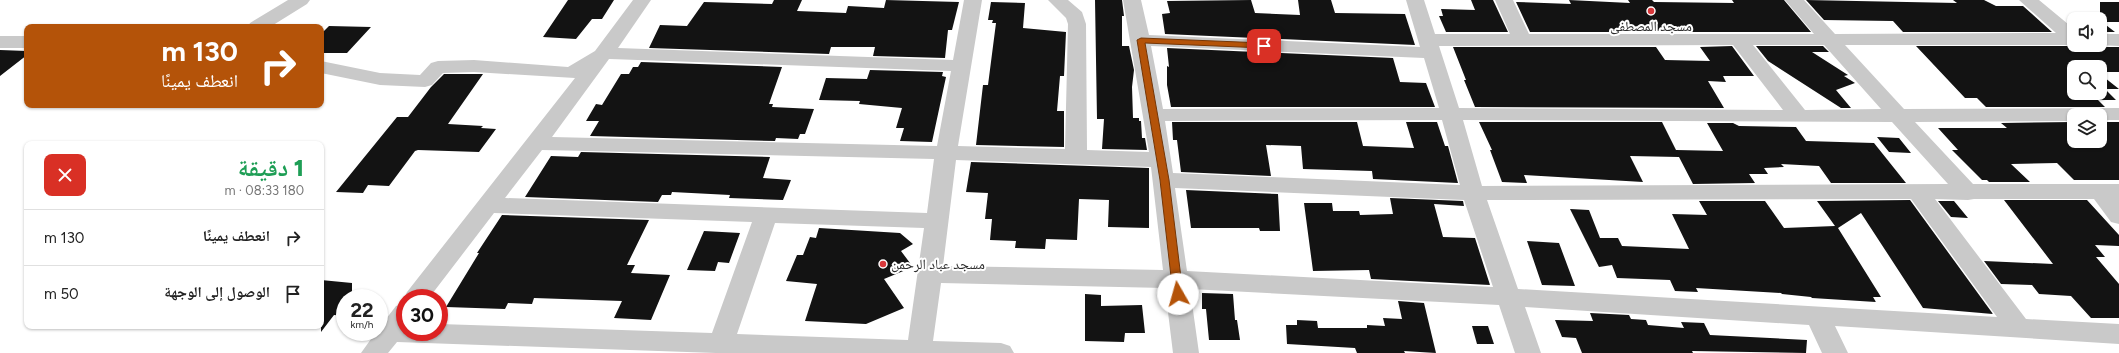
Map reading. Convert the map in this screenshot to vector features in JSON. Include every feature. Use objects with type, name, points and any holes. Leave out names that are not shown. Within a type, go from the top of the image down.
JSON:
[{"type":"street","points":[[262,24],[300,0]]},
{"type":"street","points":[[423,289],[486,205],[606,53],[642,0]]},
{"type":"street","points":[[919,351],[946,153],[973,0]]},
{"type":"street","points":[[1057,0],[1075,16],[1077,24],[1076,156]]},
{"type":"street","points":[[1132,0],[1141,40],[1163,170],[1186,353]]},
{"type":"street","points":[[1415,0],[1431,46],[1473,193],[1528,353]]},
{"type":"street","points":[[1504,0],[1522,40]]},
{"type":"street","points":[[1794,0],[1968,192]]},
{"type":"street","points":[[2028,0],[2067,33]]},
{"type":"street","points":[[1141,40],[1431,46],[1522,40],[2067,39]]},
{"type":"street","points":[[1739,40],[1799,116]]},
{"type":"street","points":[[2107,40],[2119,40]]},
{"type":"street","points":[[0,42],[24,42]]},
{"type":"street","points":[[324,68],[380,80],[425,81],[438,67],[474,66],[572,73],[606,53],[961,66]]},
{"type":"street","points":[[1154,115],[1451,114],[1900,116],[2119,114]]},
{"type":"street","points":[[535,143],[1076,156],[1163,170],[1473,193],[1918,193],[2109,191],[2119,216]]},
{"type":"street","points":[[1918,193],[2019,328]]},
{"type":"street","points":[[486,205],[937,221]]},
{"type":"street","points":[[721,344],[766,215]]},
{"type":"street","points":[[930,274],[1176,279],[1509,297],[2119,334]]},
{"type":"street","points":[[1816,316],[1836,353]]},
{"type":"street","points":[[374,353],[396,324]]},
{"type":"street","points":[[390,332],[497,345],[721,344],[1001,353]]},
{"type":"building","points":[[568,0],[614,0],[602,19],[592,19],[576,39],[543,37]]},
{"type":"building","points":[[774,0],[802,0],[797,11],[846,13],[848,6],[884,8],[886,0],[959,2],[952,30],[948,30],[945,58],[873,56],[875,47],[831,47],[829,54],[649,48],[660,25],[687,26],[704,2],[772,4]]},
{"type":"building","points":[[1095,0],[1122,0],[1124,16],[1122,16],[1122,46],[1129,46],[1134,70],[1132,87],[1133,118],[1139,118],[1139,121],[1141,121],[1142,138],[1145,138],[1147,150],[1102,149],[1104,119],[1097,119]]},
{"type":"building","points":[[1251,0],[1255,13],[1300,15],[1298,0],[1331,0],[1335,13],[1405,14],[1415,45],[1165,34],[1162,14],[1170,13],[1167,1]]},
{"type":"building","points":[[1471,0],[1493,0],[1508,32],[1446,32],[1439,16],[1443,16],[1441,9],[1475,10]]},
{"type":"building","points":[[1569,0],[1630,3],[1628,0],[1652,0],[1654,2],[1734,3],[1732,0],[1784,0],[1811,32],[1691,32],[1689,30],[1646,31],[1647,32],[1530,32],[1516,2],[1571,4]]},
{"type":"building","points":[[1806,0],[1957,3],[1953,0],[1984,0],[1996,6],[2023,6],[2052,32],[1903,32],[1893,21],[1824,20]]},
{"type":"building","points":[[991,2],[1025,3],[1023,28],[1066,32],[1064,76],[1060,76],[1057,111],[1064,111],[1064,147],[976,145],[983,85],[988,85],[996,23],[992,23],[993,20],[988,20]]},
{"type":"building","points":[[2100,2],[2119,2],[2119,22],[2107,22],[2107,12],[2100,12]]},
{"type":"building","points":[[329,26],[371,27],[347,53],[324,53],[324,31]]},
{"type":"building","points":[[2107,26],[2115,32],[2107,32]]},
{"type":"building","points":[[1732,46],[1754,76],[1723,76],[1726,82],[1708,81],[1724,108],[1475,107],[1453,47],[1656,47],[1665,60],[1710,61],[1700,47]]},
{"type":"building","points":[[1756,46],[1823,46],[1829,52],[1812,52],[1848,75],[1844,76],[1855,83],[1836,90],[1851,108],[1841,108],[1768,61]]},
{"type":"building","points":[[1916,46],[2067,46],[2067,52],[2107,52],[2107,47],[2119,47],[2119,72],[2107,72],[2107,60],[2067,60],[2067,100],[2098,100],[2105,107],[1986,107],[1977,98],[1965,98]]},
{"type":"building","points":[[1167,48],[1393,58],[1400,82],[1426,83],[1435,107],[1171,107],[1167,85],[1167,66],[1169,67]]},
{"type":"building","points":[[0,50],[24,51],[24,57],[0,76]]},
{"type":"building","points":[[641,62],[782,67],[769,104],[773,104],[772,107],[814,109],[805,134],[800,134],[798,139],[776,138],[775,141],[590,136],[599,121],[586,121],[596,104],[602,105],[621,74],[629,74],[633,67],[638,67]]},
{"type":"building","points":[[870,70],[943,72],[942,76],[946,77],[932,142],[900,141],[904,128],[896,128],[902,108],[859,104],[860,101],[819,100],[826,78],[867,79]]},
{"type":"building","points":[[444,74],[483,74],[448,124],[483,126],[481,128],[496,129],[479,152],[418,150],[415,151],[389,186],[368,185],[363,193],[336,192],[397,117],[408,117],[431,87]]},
{"type":"building","points":[[2107,80],[2119,89],[2107,89]]},
{"type":"building","points":[[2107,91],[2116,100],[2107,100]]},
{"type":"building","points":[[1172,122],[1357,122],[1363,146],[1414,148],[1406,122],[1437,122],[1445,146],[1448,146],[1458,183],[1373,179],[1372,171],[1303,169],[1301,146],[1266,145],[1271,176],[1181,172],[1177,140],[1173,140]]},
{"type":"building","points":[[1479,122],[1662,122],[1676,150],[1723,151],[1707,123],[1733,123],[1739,126],[1796,127],[1806,141],[1874,143],[1906,183],[1831,183],[1819,166],[1781,164],[1784,167],[1764,168],[1768,174],[1749,174],[1755,183],[1693,184],[1679,157],[1630,156],[1643,182],[1524,175],[1527,183],[1502,182],[1490,150],[1492,150]]},
{"type":"building","points":[[2067,122],[2067,148],[2107,148],[2107,122],[2119,122],[2119,180],[2074,180],[2057,163],[2011,164],[2030,182],[1989,182],[1987,180],[1982,180],[1952,150],[1958,150],[1938,128],[2007,128],[2001,123]]},
{"type":"building","points":[[1877,137],[1899,138],[1911,153],[1889,152]]},
{"type":"building","points":[[581,152],[770,157],[763,178],[791,180],[783,200],[729,198],[730,195],[672,192],[671,195],[662,195],[658,202],[525,197],[551,156],[578,157]]},
{"type":"building","points":[[971,162],[1149,168],[1149,228],[1108,227],[1109,200],[1079,199],[1077,240],[1046,239],[1045,249],[1015,248],[1016,241],[990,240],[992,219],[985,219],[988,193],[966,192]]},
{"type":"building","points":[[1186,190],[1278,194],[1280,231],[1260,231],[1259,228],[1191,228]]},
{"type":"building","points":[[1390,198],[1463,201],[1464,206],[1434,204],[1443,237],[1475,238],[1490,285],[1371,279],[1369,270],[1313,271],[1304,203],[1332,203],[1333,211],[1359,211],[1360,215],[1393,214]]},
{"type":"building","points":[[1910,200],[1993,314],[1923,308],[1861,213],[1838,228],[1881,297],[1873,297],[1876,302],[1812,298],[1781,293],[1696,288],[1698,292],[1675,291],[1670,280],[1617,278],[1612,265],[1599,267],[1570,209],[1589,210],[1600,238],[1618,238],[1622,246],[1689,249],[1672,214],[1707,215],[1699,201],[1765,201],[1784,228],[1835,226],[1817,201]]},
{"type":"building","points":[[2004,200],[2087,200],[2119,235],[2119,246],[2095,245],[2105,257],[2096,257],[2119,284],[2119,318],[2091,318],[2071,296],[2039,294],[2032,285],[2001,284],[1984,261],[2053,264]]},
{"type":"building","points":[[1938,201],[1954,201],[1968,218],[1951,217]]},
{"type":"building","points":[[502,215],[649,220],[627,265],[635,265],[631,273],[670,275],[651,320],[614,318],[622,301],[534,298],[532,304],[508,303],[505,309],[448,307],[448,304],[479,253],[477,253]]},
{"type":"building","points":[[819,228],[900,233],[913,244],[901,251],[913,267],[884,279],[904,308],[866,324],[805,321],[817,284],[786,281],[797,255],[803,255],[810,237],[816,238]]},
{"type":"building","points":[[704,231],[740,233],[729,263],[718,262],[715,271],[687,270]]},
{"type":"building","points":[[1527,241],[1559,243],[1575,286],[1542,285]]},
{"type":"building","points":[[324,280],[352,283],[352,289],[336,289],[336,315],[334,315],[324,328]]},
{"type":"building","points":[[1202,293],[1233,294],[1235,320],[1237,320],[1240,340],[1209,340],[1206,309],[1202,309]]},
{"type":"building","points":[[1085,294],[1101,295],[1101,306],[1142,305],[1145,333],[1125,333],[1124,342],[1085,341]]},
{"type":"building","points":[[1398,301],[1424,303],[1436,353],[1404,351],[1405,353],[1357,353],[1355,348],[1287,344],[1286,325],[1297,325],[1297,320],[1317,321],[1318,328],[1367,328],[1367,325],[1385,326],[1383,318],[1402,319]]},
{"type":"building","points":[[1590,313],[1629,315],[1631,319],[1646,320],[1648,325],[1684,328],[1681,322],[1704,323],[1710,335],[1807,340],[1806,353],[1692,351],[1693,353],[1582,353],[1576,338],[1562,337],[1555,320],[1593,321]]},
{"type":"building","points":[[1472,326],[1488,326],[1494,344],[1477,344]]},
{"type":"place","name":"مسجد المصطفى","points":[[1651,11]]},
{"type":"place","name":"مسجد عباد الرحمن","points":[[883,264]]},
{"type":"route","points":[[1178,294],[1165,180],[1160,160],[1141,40],[1264,46]]}]
